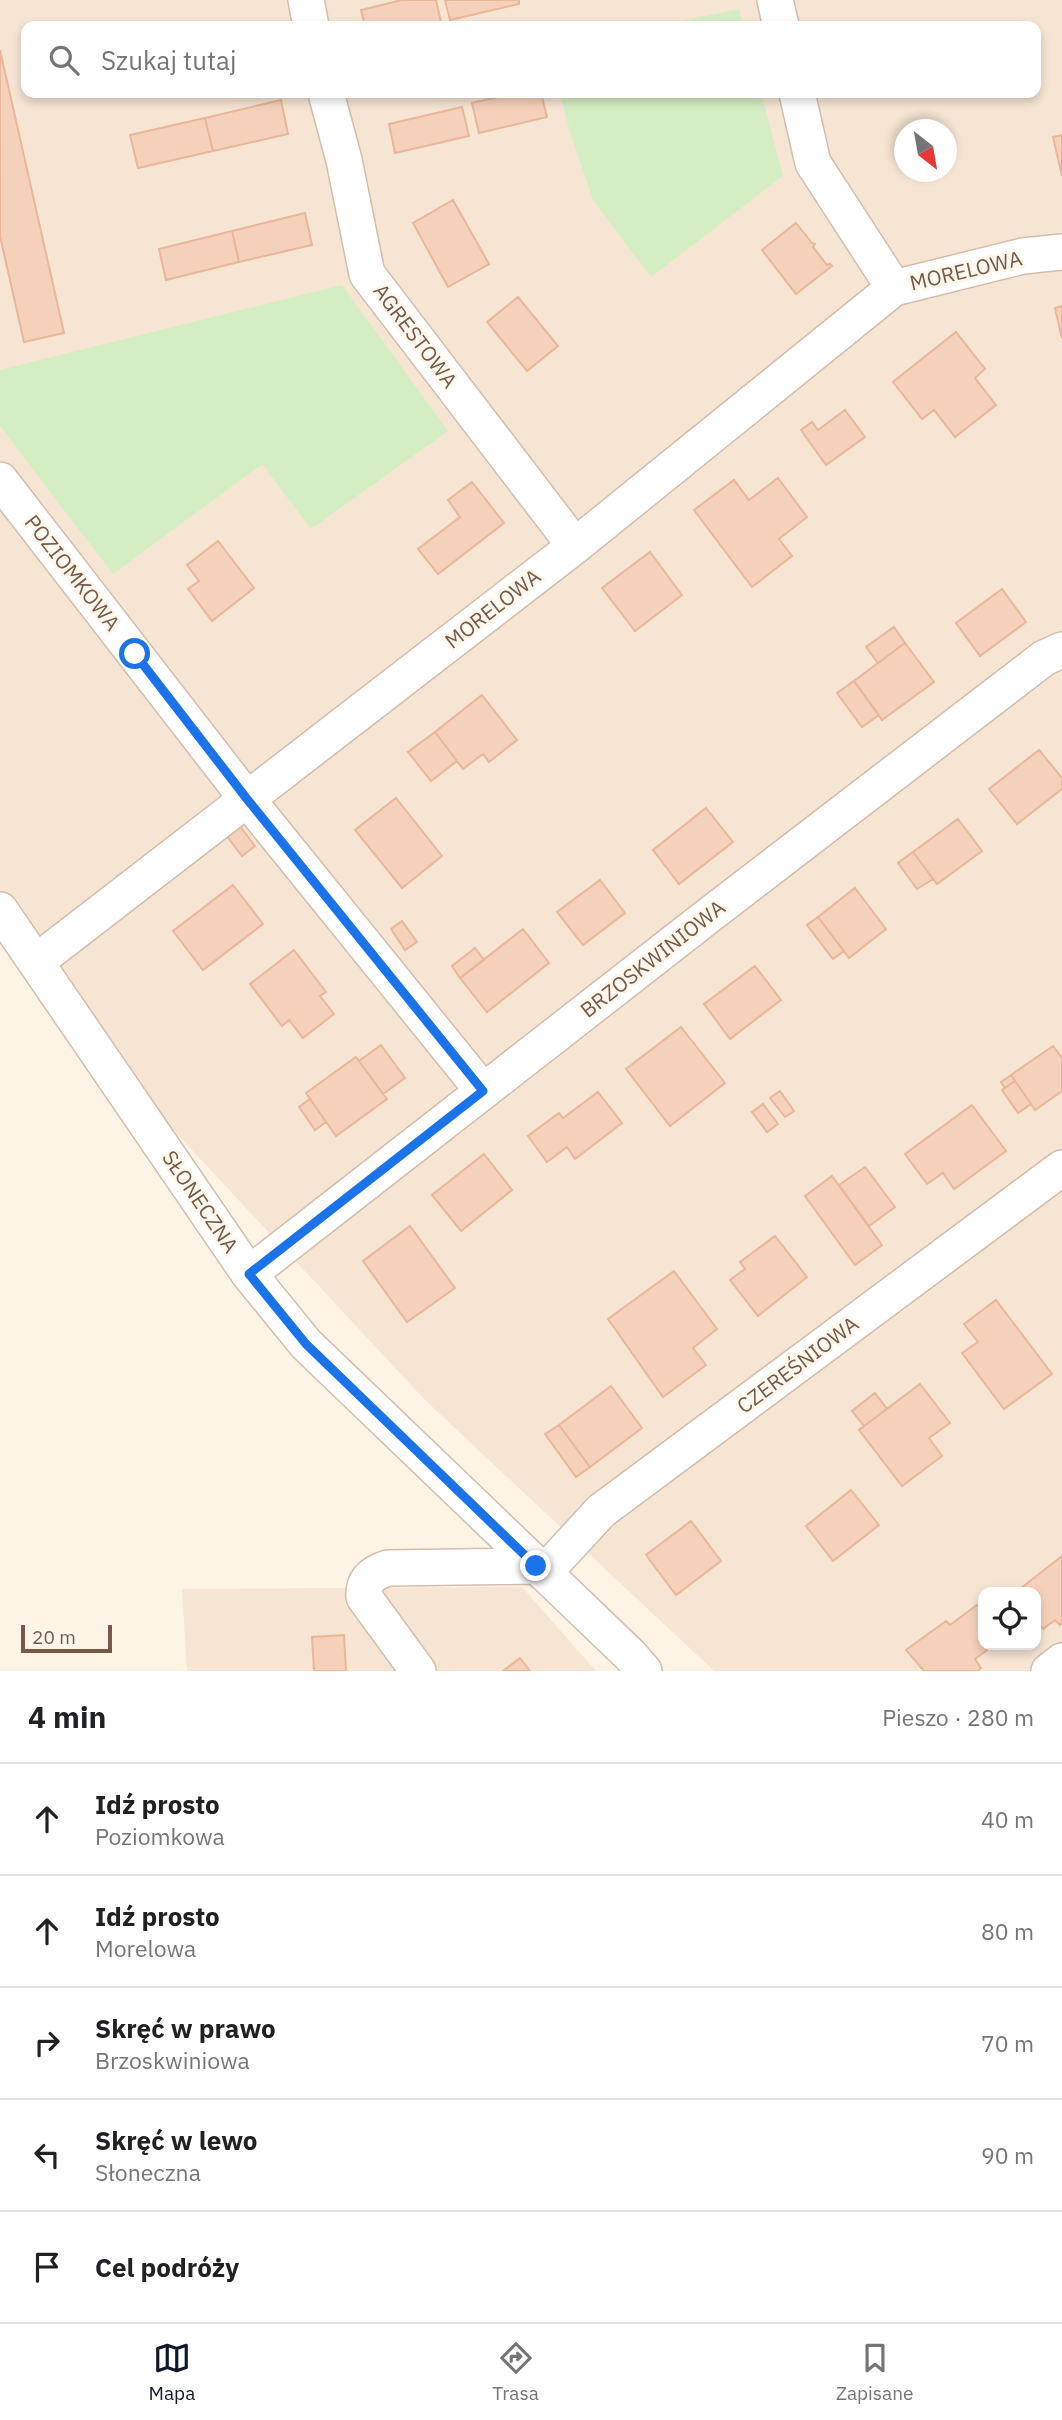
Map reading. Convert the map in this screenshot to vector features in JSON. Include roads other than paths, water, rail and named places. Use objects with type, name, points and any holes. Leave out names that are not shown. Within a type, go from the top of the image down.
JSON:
[{"type":"street","points":[[306,0],[311,21]]},
{"type":"street","points":[[775,0],[780,21]]},
{"type":"street","name":"AGRESTOWA","points":[[327,98],[344,160],[367,274],[575,546]]},
{"type":"street","points":[[798,98],[813,163],[894,288]]},
{"type":"street","name":"MORELOWA","points":[[36,962],[575,546],[894,288],[1023,256],[1062,252]]},
{"type":"street","name":"POZIOMKOWA","points":[[0,480],[247,799]]},
{"type":"street","name":"BRZOSKWINIOWA","points":[[249,1274],[1044,659],[1062,650]]},
{"type":"street","points":[[247,799],[483,1091]]},
{"type":"street","name":"SŁONECZNA","points":[[0,910],[249,1274],[306,1344],[644,1671]]},
{"type":"street","name":"CZEREŚNIOWA","points":[[540,1569],[601,1511],[1062,1168]]},
{"type":"street","points":[[418,1671],[364,1597],[364,1588],[370,1576],[388,1568],[540,1569]]},
{"type":"street","points":[[1049,1671],[1062,1661]]}]
